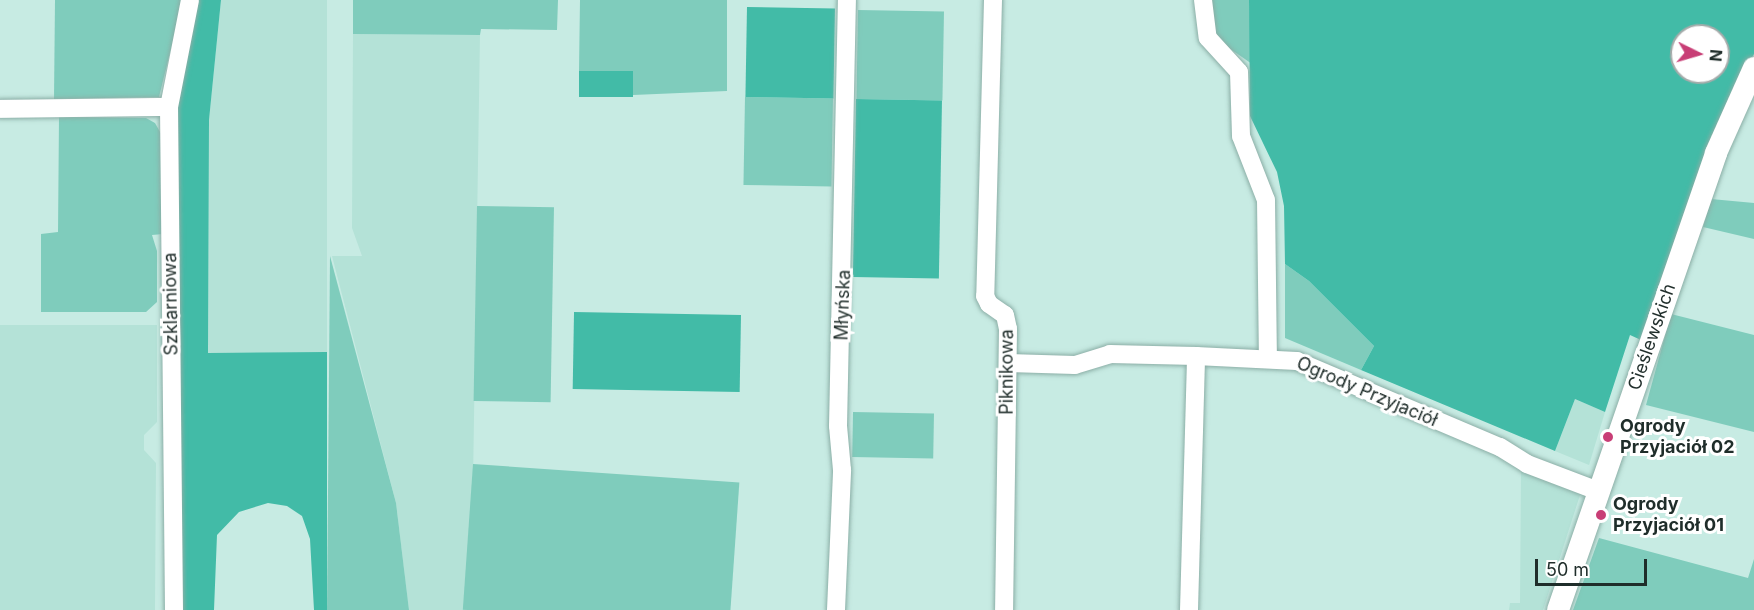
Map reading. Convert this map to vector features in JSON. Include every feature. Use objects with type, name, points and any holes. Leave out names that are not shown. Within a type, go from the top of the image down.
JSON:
[{"type":"street","name":"Szklarniowa","points":[[174,610],[169,107],[190,0]]},
{"type":"street","name":"Młyńska","points":[[836,610],[842,480],[838,426],[847,0]]},
{"type":"street","name":"Piknikowa","points":[[993,0],[985,296],[1008,323],[1004,610]]},
{"type":"street","points":[[1203,0],[1208,38],[1239,72],[1241,136],[1266,200],[1268,357]]},
{"type":"street","name":"Cieślewskich","points":[[1558,610],[1716,153],[1754,68]]},
{"type":"street","points":[[0,109],[169,107]]},
{"type":"street","name":"Ogrody Przyjaciół","points":[[1008,363],[1075,365],[1110,354],[1268,357],[1297,361],[1500,447],[1527,464],[1599,491]]},
{"type":"street","points":[[1189,610],[1196,356]]},
{"type":"shaded area","points":[[55,0],[183,0],[159,97],[54,99]]},
{"type":"shaded area","points":[[221,0],[327,0],[327,352],[208,353],[209,120]]},
{"type":"shaded area","points":[[353,0],[558,0],[557,30],[481,29],[480,35],[353,34]]},
{"type":"shaded area","points":[[580,0],[727,0],[727,91],[633,95],[633,71],[579,71]]},
{"type":"shaded area","points":[[1211,0],[1249,0],[1252,64],[1216,39]]},
{"type":"shaded area","points":[[858,10],[944,12],[942,100],[856,99]]},
{"type":"shaded area","points":[[353,34],[480,35],[471,610],[409,610],[396,503],[332,256],[362,256],[352,228]]},
{"type":"shaded area","points":[[745,97],[833,99],[831,187],[743,185]]},
{"type":"shaded area","points":[[59,117],[146,118],[155,123],[164,139],[163,234],[152,235],[157,251],[157,302],[146,312],[41,312],[41,234],[58,232]]},
{"type":"shaded area","points":[[1711,199],[1754,203],[1754,239],[1703,227]]},
{"type":"shaded area","points":[[477,206],[554,207],[551,402],[474,401]]},
{"type":"shaded area","points":[[330,256],[396,503],[409,610],[327,610]]},
{"type":"shaded area","points":[[1285,264],[1309,281],[1374,346],[1361,370],[1285,338]]},
{"type":"shaded area","points":[[1671,314],[1754,335],[1754,432],[1646,405]]},
{"type":"shaded area","points":[[0,325],[157,325],[157,422],[144,435],[144,450],[156,463],[155,610],[0,610]]},
{"type":"shaded area","points":[[1575,399],[1605,412],[1589,465],[1555,451]]},
{"type":"shaded area","points":[[853,412],[934,413],[933,458],[852,457]]},
{"type":"shaded area","points":[[473,464],[739,483],[730,610],[463,610]]},
{"type":"shaded area","points":[[1521,470],[1581,492],[1543,610],[1509,610],[1510,603],[1520,603]]},
{"type":"shaded area","points":[[1599,538],[1748,578],[1754,559],[1754,610],[1573,610]]},
{"type":"green space","points":[[198,0],[221,0],[209,120],[208,353],[327,352],[327,610],[314,610],[310,539],[302,516],[287,506],[268,503],[239,512],[217,535],[214,610],[182,610],[176,120],[181,72]]},
{"type":"green space","points":[[1249,0],[1754,0],[1754,54],[1730,101],[1641,340],[1630,335],[1605,412],[1575,399],[1555,451],[1361,370],[1374,346],[1309,281],[1285,264],[1284,206],[1277,172],[1250,116]]},
{"type":"green space","points":[[747,7],[835,9],[833,99],[745,97]]},
{"type":"green space","points":[[579,71],[633,71],[633,97],[579,97]]},
{"type":"green space","points":[[856,99],[942,101],[939,278],[853,277]]},
{"type":"green space","points":[[574,312],[741,315],[740,392],[573,389]]},
{"type":"place","name":"Ogrody Przyjaciół 02","points":[[1608,437]]},
{"type":"place","name":"Ogrody Przyjaciół 01","points":[[1601,515]]}]
